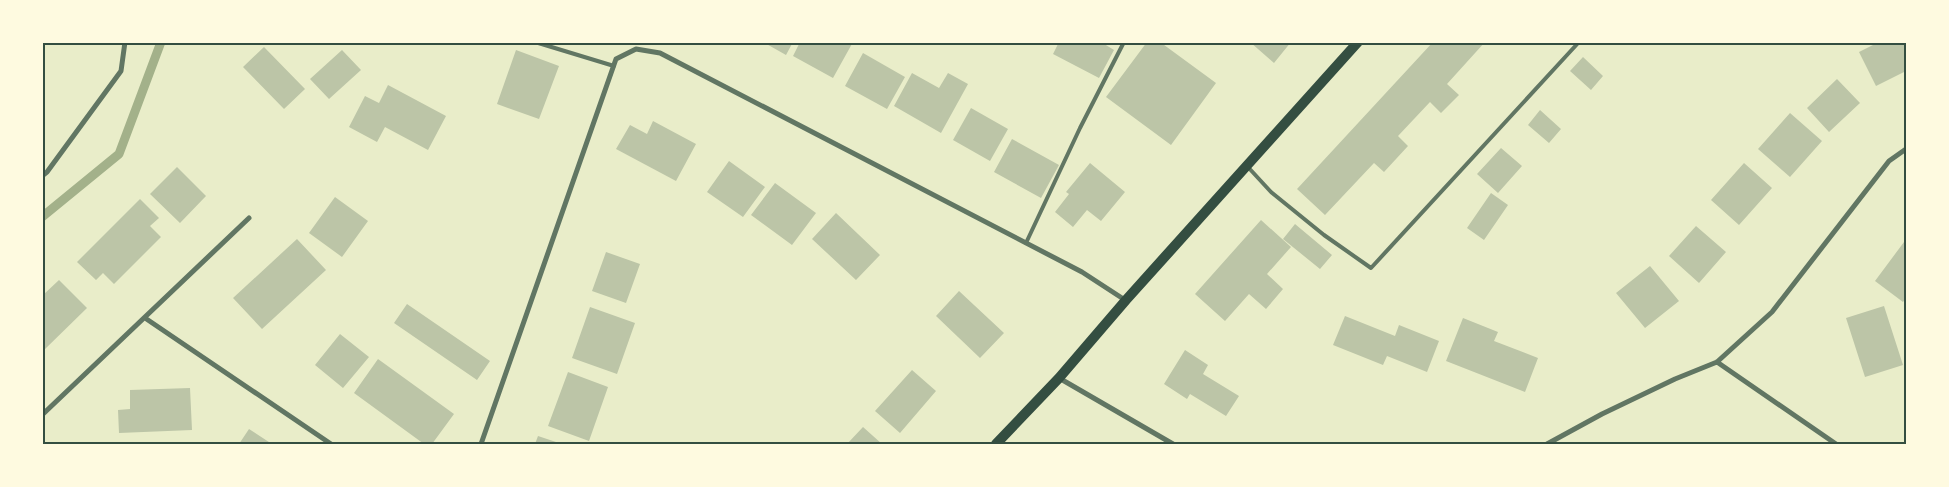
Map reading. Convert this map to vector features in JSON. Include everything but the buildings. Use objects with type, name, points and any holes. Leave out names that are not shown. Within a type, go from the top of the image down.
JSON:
[{"type":"main road","points":[[996,444],[1059,378],[1126,300],[1358,42]]},
{"type":"street","points":[[42,176],[47,172],[121,71],[125,42]]},
{"type":"street","points":[[481,444],[616,59],[636,49],[660,53],[1082,272],[1126,300]]},
{"type":"street","points":[[1547,444],[1602,414],[1675,379],[1717,362],[1772,312],[1890,161],[1906,149]]},
{"type":"street","points":[[42,415],[249,218]]},
{"type":"street","points":[[144,318],[331,444]]},
{"type":"street","points":[[1717,362],[1836,444]]},
{"type":"street","points":[[1059,378],[1173,444]]},
{"type":"lane","points":[[535,42],[614,66]]},
{"type":"lane","points":[[1026,243],[1080,128],[1124,42]]},
{"type":"lane","points":[[1247,166],[1271,192],[1324,235],[1371,268],[1579,42]]},
{"type":"waterway","points":[[42,217],[119,154],[161,42]]}]
